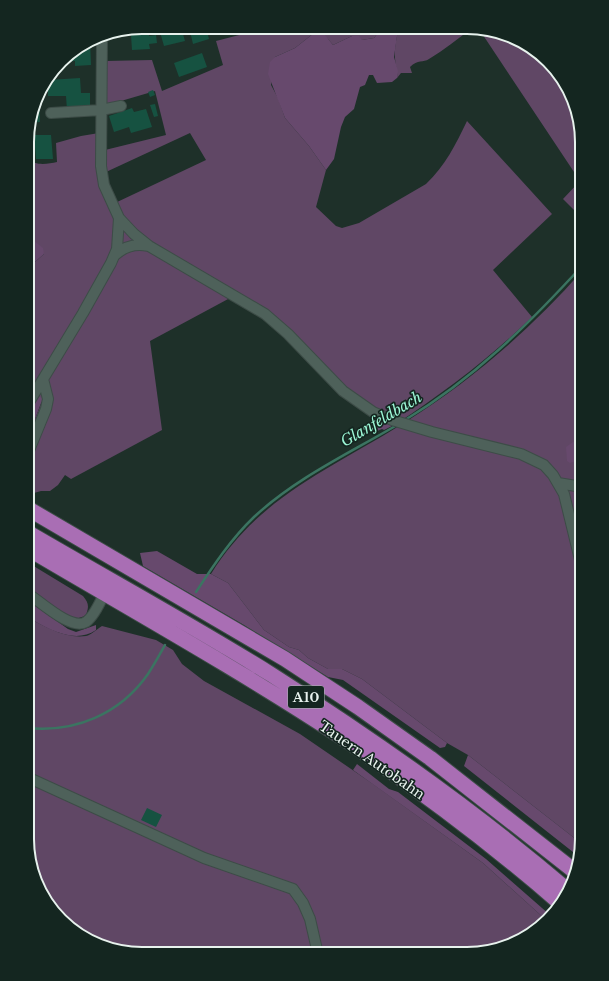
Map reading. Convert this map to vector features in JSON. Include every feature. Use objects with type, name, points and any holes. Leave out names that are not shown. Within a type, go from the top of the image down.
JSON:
[{"type":"highway","points":[[34,512],[240,632],[358,707],[436,762],[571,868]]},
{"type":"highway","name":"A10","points":[[34,536],[270,674],[343,721],[486,824],[564,887]]},
{"type":"highway","name":"Tauern Autobahn","points":[[34,552],[270,691],[340,736],[410,785],[477,835],[556,900]]},
{"type":"street","points":[[102,42],[102,177],[107,195],[118,218],[149,246],[260,311],[288,334],[332,380],[354,400],[372,412],[408,425],[530,457],[549,469],[558,483],[568,507],[575,543]]},
{"type":"street","points":[[51,113],[101,110],[121,106]]},
{"type":"street","points":[[34,394],[83,314],[114,255],[118,236],[118,218]]},
{"type":"street","points":[[114,255],[128,247],[138,244],[149,246]]},
{"type":"street","points":[[34,438],[46,409],[48,399],[43,379]]},
{"type":"street","points":[[558,483],[575,486]]},
{"type":"street","points":[[34,598],[63,619],[71,623],[78,624],[85,622],[90,618],[104,594]]},
{"type":"street","points":[[34,781],[204,858],[293,889],[310,919],[316,947]]},
{"type":"shaded area","points":[[243,34],[313,34],[295,48],[275,57],[271,85],[278,98],[285,118],[309,146],[326,170],[316,207],[336,226],[342,228],[359,223],[426,184],[439,170],[467,121],[552,214],[493,270],[532,317],[500,347],[467,374],[396,424],[379,419],[267,321],[230,298],[150,341],[162,430],[71,479],[65,475],[58,485],[50,491],[34,493],[34,429],[35,419],[42,402],[34,400],[34,263],[44,254],[34,242],[34,163],[46,164],[57,162],[56,143],[81,136],[105,132],[105,150],[166,135],[155,91],[104,106],[105,61],[152,60],[162,91],[223,65],[216,41]],"holes":[[[190,133],[206,160],[115,203],[106,172]]]},
{"type":"shaded area","points":[[313,34],[325,35],[333,45],[352,36],[359,36],[362,40],[374,38],[377,34],[397,34],[394,57],[398,71],[397,78],[392,82],[377,83],[373,75],[369,75],[365,85],[360,87],[354,109],[345,117],[341,127],[334,159],[326,170],[309,146],[285,118],[268,74],[270,62],[275,57],[295,48]]},
{"type":"shaded area","points":[[316,34],[377,34],[374,38],[362,40],[352,36],[333,45],[328,39]]},
{"type":"shaded area","points":[[397,34],[464,34],[429,59],[418,62],[410,67],[412,73],[401,73],[397,78],[395,47]]},
{"type":"shaded area","points":[[483,35],[508,42],[533,56],[553,76],[561,88],[573,121],[575,173]]},
{"type":"shaded area","points":[[575,186],[575,211],[563,199]]},
{"type":"shaded area","points":[[34,241],[43,248],[44,254],[34,263]]},
{"type":"shaded area","points":[[575,279],[575,839],[468,755],[447,743],[362,679],[342,669],[328,669],[308,658],[299,650],[289,647],[264,630],[228,583],[211,574],[230,547],[252,523],[275,503],[325,469],[407,421],[455,388],[500,352]]},
{"type":"shaded area","points":[[36,396],[43,398],[35,419],[34,429],[34,400]]},
{"type":"shaded area","points":[[375,418],[396,424],[384,430],[382,429],[375,432],[370,428]]},
{"type":"shaded area","points":[[573,442],[575,442],[575,461],[570,463],[567,461],[566,447]]},
{"type":"shaded area","points":[[157,551],[197,574],[211,574],[228,583],[264,630],[289,647],[299,650],[308,658],[328,669],[342,669],[362,679],[447,743],[445,747],[440,748],[343,680],[328,677],[244,625],[143,566],[140,553]]},
{"type":"shaded area","points":[[34,566],[83,596],[88,605],[86,615],[77,618],[67,616],[34,595]]},
{"type":"shaded area","points":[[34,605],[68,629],[76,632],[96,625],[96,630],[79,636],[61,633],[34,621]]},
{"type":"shaded area","points":[[34,621],[55,631],[70,636],[86,636],[102,626],[156,640],[173,650],[182,664],[204,681],[300,734],[483,863],[542,916],[533,925],[521,933],[488,945],[474,947],[142,947],[114,943],[88,933],[76,925],[56,905],[42,880],[36,860],[34,846]]},
{"type":"shaded area","points":[[468,755],[575,839],[574,853],[464,766]]},
{"type":"shaded area","points":[[357,764],[389,789],[398,792],[486,859],[546,912],[542,916],[483,863],[353,770]]},
{"type":"building","points":[[149,34],[149,36],[156,35],[157,43],[149,44],[150,49],[132,50],[131,35]]},
{"type":"building","points":[[161,34],[183,34],[185,41],[164,46]]},
{"type":"building","points":[[191,34],[208,34],[209,39],[193,44]]},
{"type":"building","points":[[90,47],[91,65],[75,66],[75,61],[71,61]]},
{"type":"building","points":[[202,53],[207,67],[179,77],[174,63]]},
{"type":"building","points":[[80,78],[81,93],[90,93],[90,109],[67,110],[66,96],[48,96],[48,88],[54,80]]},
{"type":"building","points":[[153,90],[155,95],[150,97],[148,92]]},
{"type":"building","points":[[155,104],[158,116],[154,117],[150,105]]},
{"type":"building","points":[[132,108],[134,112],[146,109],[152,127],[131,133],[129,127],[114,132],[109,116]]},
{"type":"building","points":[[40,109],[40,122],[36,122]]},
{"type":"building","points":[[34,135],[51,135],[53,159],[36,159]]},
{"type":"building","points":[[147,808],[162,815],[156,827],[141,820]]},
{"type":"waterway","name":"Glanfeldbach","points":[[405,420],[430,404],[477,369],[520,330],[575,273]]},
{"type":"waterway","name":"Glanfeldbach","points":[[196,592],[238,534],[270,503],[305,478],[397,425]]},
{"type":"waterway","name":"Glanfeldbach","points":[[34,728],[45,729],[79,724],[110,710],[137,688],[148,674],[165,645]]}]
